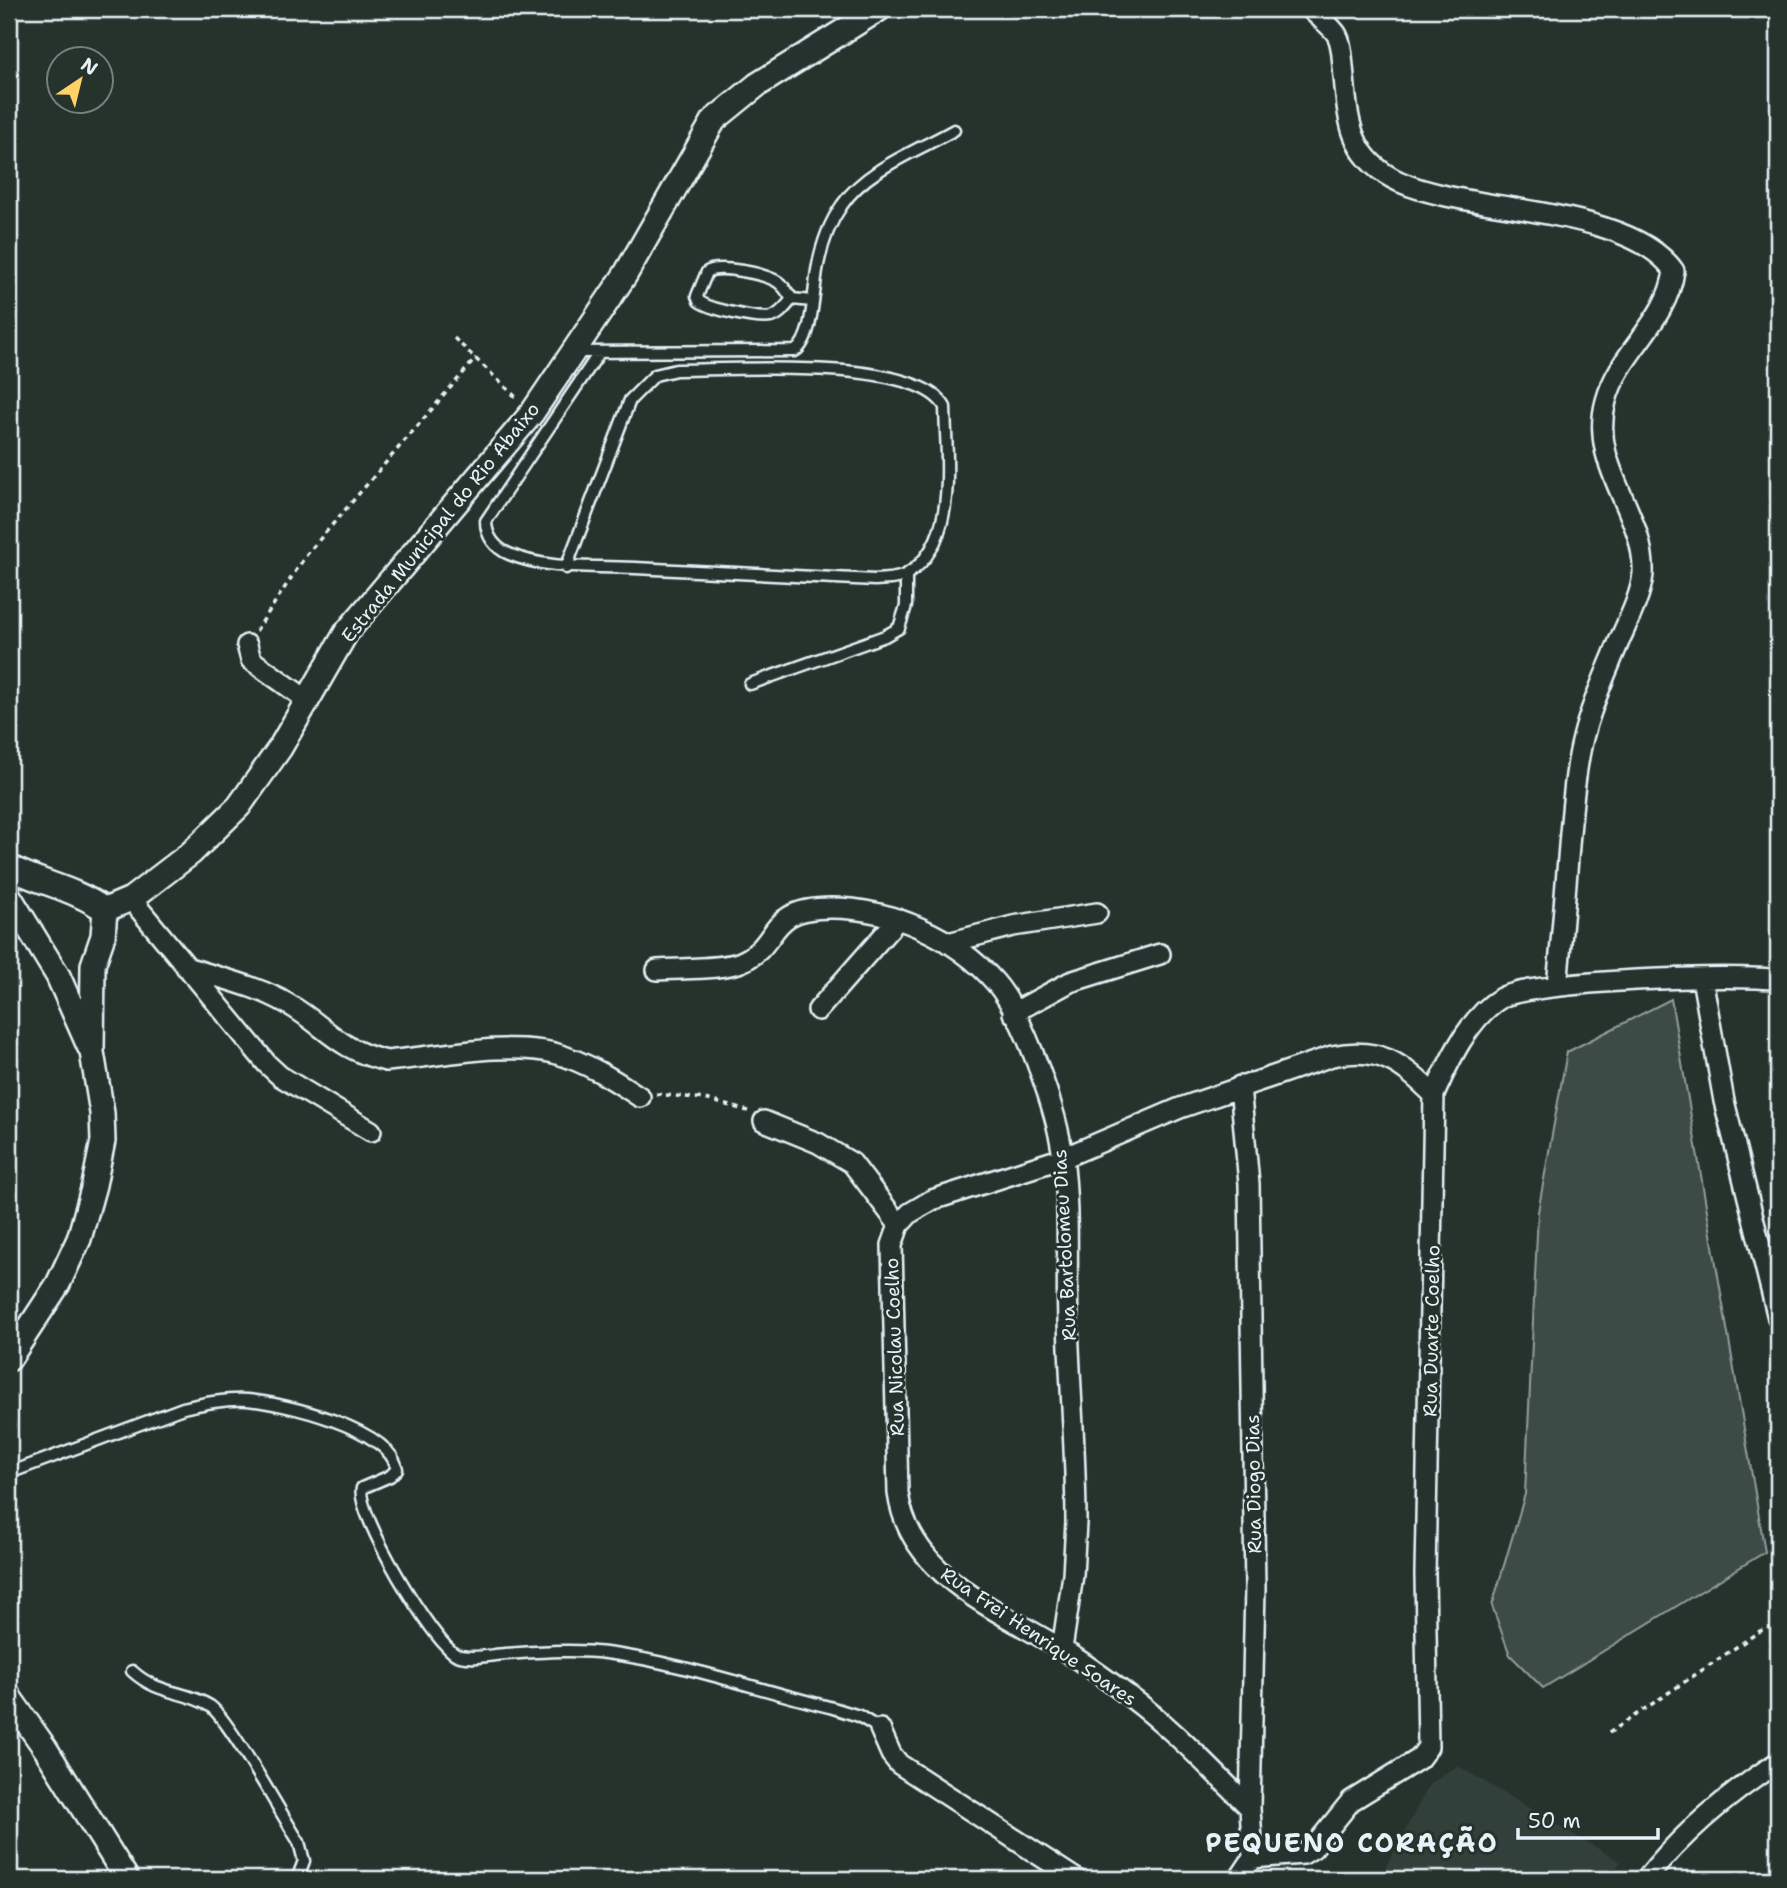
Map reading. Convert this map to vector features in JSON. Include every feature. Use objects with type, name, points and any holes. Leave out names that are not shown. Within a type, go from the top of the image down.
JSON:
[{"type":"street","name":"Estrada Municipal do Rio Abaixo","points":[[105,910],[131,899],[191,853],[239,806],[280,748],[346,633],[532,413],[625,275],[714,120],[757,85],[879,9]]},
{"type":"street","points":[[1311,9],[1337,36],[1348,125],[1363,155],[1376,166],[1399,182],[1428,191],[1582,221],[1643,244],[1663,256],[1674,271],[1671,290],[1655,321],[1621,365],[1606,400],[1602,424],[1606,457],[1638,536],[1643,574],[1632,611],[1583,738],[1574,797],[1557,986]]},
{"type":"street","points":[[247,645],[251,660],[307,700]]},
{"type":"street","points":[[9,867],[50,885],[71,889],[105,910],[103,936],[93,965],[92,1052],[102,1113],[103,1140],[94,1185],[79,1239],[58,1284],[9,1359]]},
{"type":"street","points":[[50,885],[35,887],[12,900],[58,976],[92,1052]]},
{"type":"street","points":[[131,899],[267,1064],[280,1076],[371,1131]]},
{"type":"street","name":"Rua Bartolomeu Dias","points":[[657,970],[740,962],[757,950],[789,914],[811,908],[870,911],[898,919],[948,943],[998,984],[1043,1077],[1063,1158],[1076,1522],[1073,1575],[1062,1649]]},
{"type":"street","points":[[948,943],[1013,926],[1097,914]]},
{"type":"street","points":[[818,1010],[898,919]]},
{"type":"street","points":[[1013,1013],[1070,982],[1160,954]]},
{"type":"street","points":[[58,976],[70,976],[93,965]]},
{"type":"street","points":[[186,967],[289,1004],[342,1046],[365,1056],[386,1061],[480,1052],[551,1052],[604,1073],[640,1097]]},
{"type":"street","points":[[1702,978],[1724,1101],[1778,1318]]},
{"type":"street","name":"Rua Duarte Coelho","points":[[1253,1858],[1303,1854],[1313,1847],[1351,1801],[1419,1759],[1428,1746],[1425,1574],[1434,1095],[1458,1048],[1480,1017],[1499,999],[1516,992],[1557,986],[1702,978],[1778,980]]},
{"type":"street","points":[[764,1121],[818,1143],[852,1163],[899,1225],[910,1213],[932,1200],[1063,1158],[1240,1086],[1355,1051],[1392,1060],[1434,1095]]},
{"type":"street","name":"Rua Diogo Dias","points":[[1240,1086],[1250,1184],[1252,1294],[1255,1588],[1250,1808],[1253,1858]]},
{"type":"street","name":"Rua Nicolau Coelho","points":[[899,1225],[892,1245],[891,1264],[901,1513]]},
{"type":"street","name":"Rua Frei Henrique Soares","points":[[901,1513],[912,1537],[927,1559],[949,1579],[1062,1649],[1143,1706],[1250,1808]]},
{"type":"street","points":[[9,1696],[127,1879]]},
{"type":"street","points":[[880,1729],[891,1754],[899,1764],[1076,1879]]},
{"type":"street","points":[[1646,1879],[1706,1816],[1740,1787],[1778,1762]]},
{"type":"street","points":[[1239,1879],[1253,1858]]},
{"type":"lane","points":[[573,352],[795,351],[806,335],[818,264],[828,229],[842,204],[870,177],[954,130]]},
{"type":"lane","points":[[720,267],[772,279],[785,288],[792,299],[780,312],[767,318],[710,307],[699,301],[697,296],[707,272],[720,267]]},
{"type":"lane","points":[[792,299],[812,301]]},
{"type":"lane","points":[[566,568],[630,400],[655,375],[676,370],[812,368],[913,384],[934,393],[945,407],[942,518],[938,536],[926,556],[906,575],[875,580],[632,568],[566,568],[510,554],[499,548],[489,536],[486,522],[599,353]]},
{"type":"lane","points":[[750,684],[899,628],[906,606],[906,575]]},
{"type":"lane","points":[[9,1473],[183,1408],[207,1402],[248,1401],[325,1419],[377,1440],[394,1459],[397,1469],[394,1474],[365,1486],[361,1491],[362,1503],[380,1544],[427,1621],[454,1654],[470,1656],[583,1651],[639,1658],[833,1708],[859,1716],[880,1729]]},
{"type":"lane","points":[[132,1671],[160,1690],[197,1701],[220,1715],[299,1842],[304,1861],[297,1879]]},
{"type":"path","points":[[454,338],[532,413]]},
{"type":"path","points":[[247,645],[307,554],[476,358]]},
{"type":"path","points":[[640,1097],[659,1094],[717,1102],[750,1112],[764,1121]]},
{"type":"path","points":[[1609,1732],[1760,1631],[1778,1625]]},
{"type":"shaded area","points":[[1671,999],[1765,1552],[1543,1688],[1510,1655],[1492,1606],[1525,1494],[1538,1212],[1567,1052]]},
{"type":"shaded area","points":[[1458,1766],[1621,1862],[1607,1879],[1379,1879],[1430,1784]]},
{"type":"district","name":"PEQUENO CORAÇÃO","points":[[1352,1843]]}]
